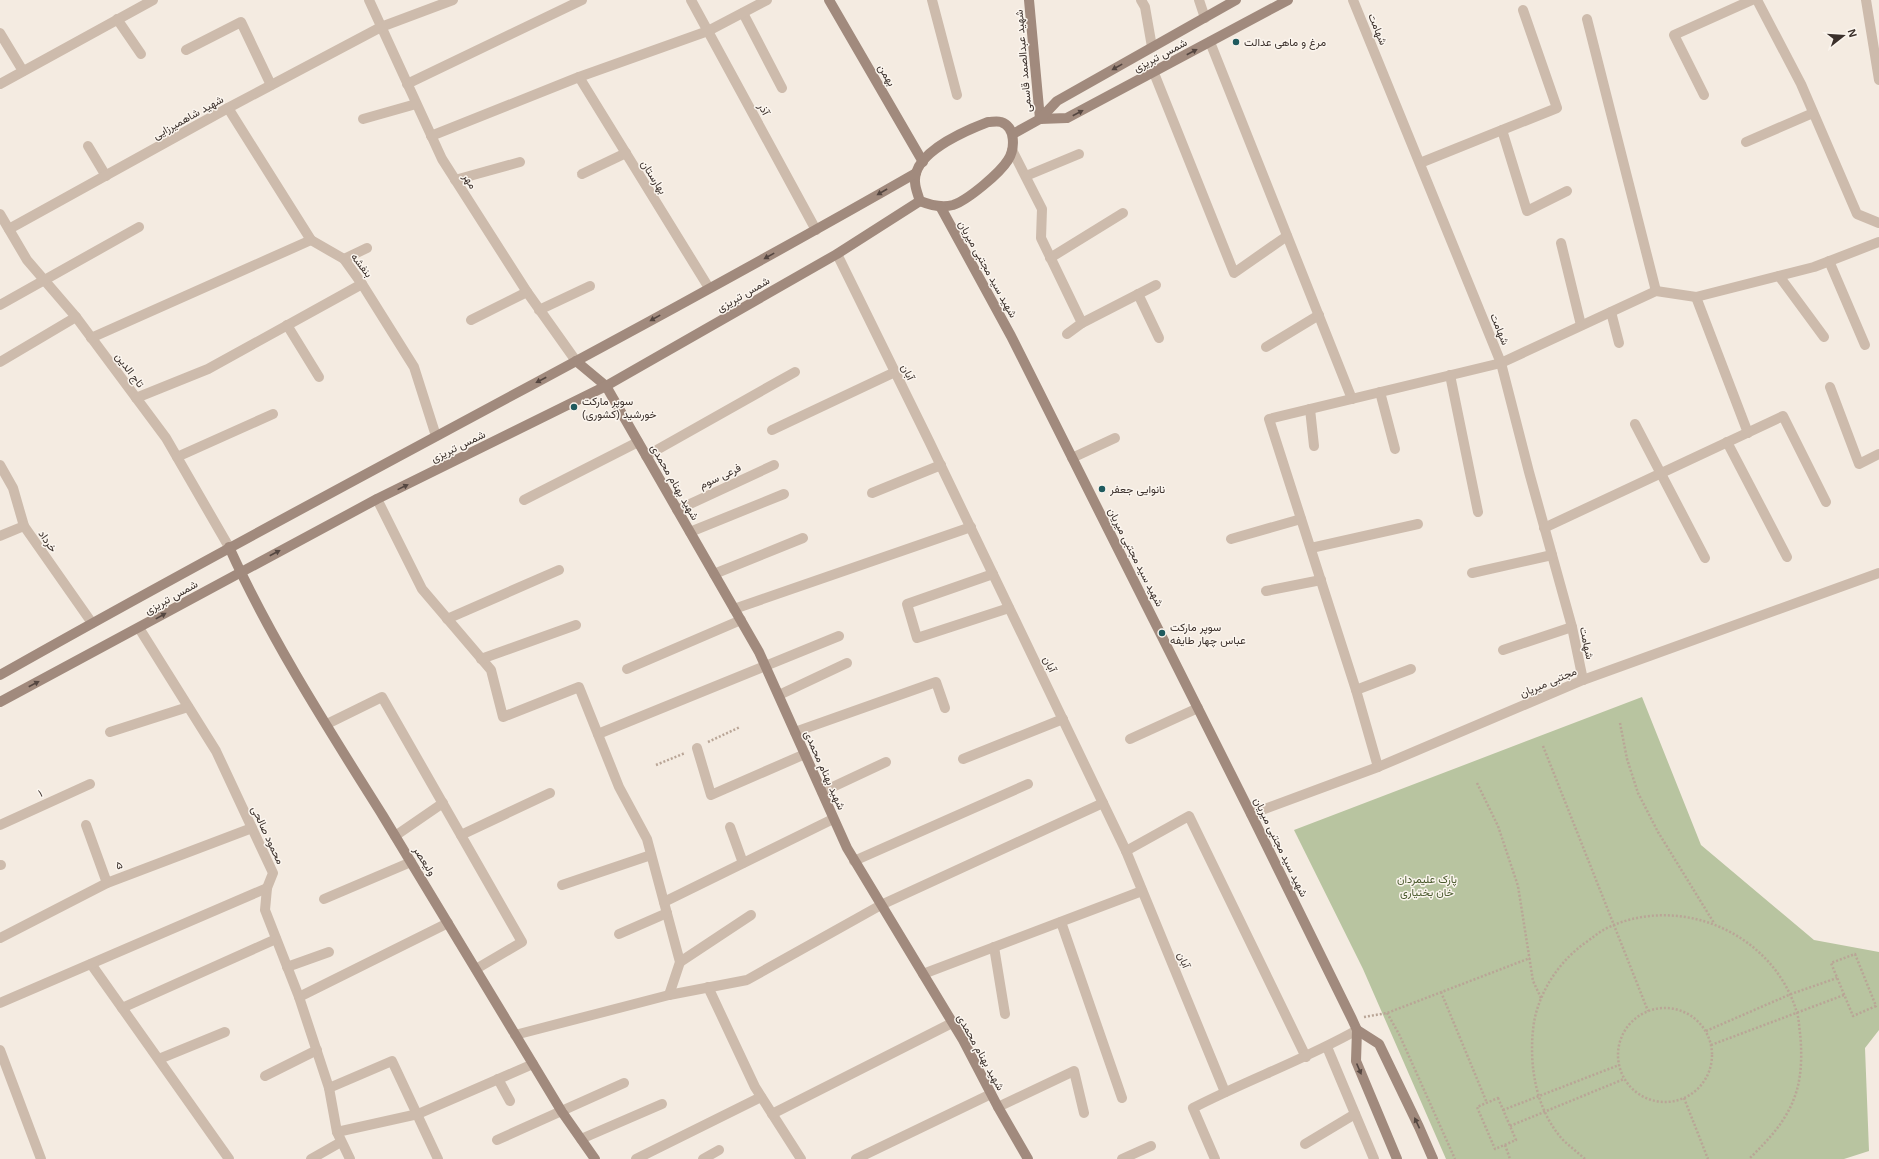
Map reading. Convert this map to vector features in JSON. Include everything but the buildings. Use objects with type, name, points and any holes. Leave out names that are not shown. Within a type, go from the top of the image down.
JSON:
[{"type":"street","points":[[0,84],[153,0]]},
{"type":"street","name":"مهر","points":[[369,0],[442,159],[527,292],[576,361]]},
{"type":"street","name":"شهید شاهمیرزایی","points":[[8,229],[228,108],[381,27],[454,0]]},
{"type":"street","points":[[407,84],[582,0]]},
{"type":"street","name":"آذر","points":[[691,0],[816,230]]},
{"type":"street","points":[[431,136],[579,77],[708,31],[767,0]]},
{"type":"street","name":"بهمن","points":[[829,0],[923,162]]},
{"type":"street","points":[[932,0],[957,95]]},
{"type":"street","name":"شهید عبدالصمد قاسمی","points":[[1029,0],[1040,119]]},
{"type":"street","points":[[1140,0],[1145,7],[1152,47]]},
{"type":"street","points":[[1198,0],[1205,18]]},
{"type":"street","name":"شمس تبریزی","points":[[1012,134],[1040,119],[1057,101],[1236,0]]},
{"type":"street","name":"شمس تبریزی","points":[[1040,119],[1067,118],[1154,73],[1288,0]]},
{"type":"street","name":"شهامت","points":[[1353,0],[1501,363],[1544,528],[1572,627],[1583,680]]},
{"type":"street","points":[[1704,95],[1674,35],[1752,0]]},
{"type":"street","points":[[1757,0],[1800,84],[1857,214],[1879,223]]},
{"type":"street","points":[[1866,0],[1879,80]]},
{"type":"street","points":[[1420,163],[1557,108],[1523,10]]},
{"type":"street","points":[[743,13],[782,88]]},
{"type":"street","points":[[117,19],[141,54]]},
{"type":"street","points":[[1587,19],[1656,291]]},
{"type":"street","points":[[186,50],[241,22],[271,85]]},
{"type":"street","points":[[0,32],[23,71]]},
{"type":"street","points":[[1210,42],[1352,398]]},
{"type":"street","points":[[1154,73],[1234,272],[1287,236]]},
{"type":"street","name":"بهارستان","points":[[579,77],[709,288]]},
{"type":"street","points":[[363,120],[416,104]]},
{"type":"street","name":"بنفشه","points":[[228,108],[311,240],[344,259],[362,284],[414,367],[436,436]]},
{"type":"street","points":[[1746,142],[1813,114]]},
{"type":"street","points":[[988,122],[1001,122],[1007,126],[1012,134],[1012,150],[1008,160],[977,190],[953,205],[928,205],[920,201],[915,187],[916,173],[923,162],[936,149],[952,137],[988,122]]},
{"type":"street","points":[[1502,130],[1527,211],[1567,191]]},
{"type":"street","points":[[88,146],[106,176]]},
{"type":"street","points":[[1012,150],[1042,209],[1041,238],[1082,323]]},
{"type":"street","points":[[582,174],[626,154]]},
{"type":"street","points":[[1026,176],[1079,154]]},
{"type":"street","points":[[455,180],[520,162]]},
{"type":"street","name":"شمس تبریزی","points":[[1,672],[576,361],[816,230],[916,173]]},
{"type":"street","name":"شمس تبریزی","points":[[0,702],[240,572],[377,500],[606,386],[837,254],[920,201]]},
{"type":"street","name":"شهید سید مجتبی میریان","points":[[940,206],[1011,336],[1251,814],[1352,1019],[1357,1030],[1356,1061],[1397,1159]]},
{"type":"street","points":[[1050,258],[1123,213]]},
{"type":"street","name":"تاج الدین","points":[[0,214],[27,260],[43,281],[76,317],[166,438],[229,548]]},
{"type":"street","points":[[0,305],[139,227]]},
{"type":"street","points":[[91,338],[311,240]]},
{"type":"street","points":[[1378,767],[1356,690],[1269,419],[1501,363],[1656,291],[1696,297],[1779,276],[1829,261],[1879,242]]},
{"type":"street","points":[[1561,243],[1581,325]]},
{"type":"street","points":[[344,259],[367,248]]},
{"type":"street","name":"آبان","points":[[837,254],[994,574],[1126,851],[1225,1092]]},
{"type":"street","points":[[1829,261],[1865,345]]},
{"type":"street","points":[[1779,276],[1824,337]]},
{"type":"street","points":[[136,398],[208,369],[362,284]]},
{"type":"street","points":[[1067,334],[1082,323],[1156,285]]},
{"type":"street","points":[[539,310],[590,286]]},
{"type":"street","points":[[471,320],[527,292]]},
{"type":"street","points":[[1138,294],[1159,338]]},
{"type":"street","points":[[1696,297],[1748,433]]},
{"type":"street","points":[[1611,312],[1619,343]]},
{"type":"street","points":[[1266,347],[1318,315]]},
{"type":"street","points":[[0,362],[76,317]]},
{"type":"street","points":[[287,325],[319,377]]},
{"type":"street","points":[[576,361],[606,386]]},
{"type":"street","points":[[646,456],[795,372]]},
{"type":"street","points":[[772,430],[895,372]]},
{"type":"street","points":[[1450,375],[1478,512]]},
{"type":"street","name":"شهید بهنام محمدی","points":[[606,386],[741,620],[766,667],[833,819],[854,861],[952,1023],[1028,1159]]},
{"type":"street","points":[[1830,387],[1859,464],[1879,454]]},
{"type":"street","points":[[1380,392],[1395,449]]},
{"type":"street","points":[[1310,409],[1314,446]]},
{"type":"street","points":[[177,457],[273,414]]},
{"type":"street","points":[[1544,528],[1783,416],[1826,502]]},
{"type":"street","points":[[1635,424],[1705,558]]},
{"type":"street","points":[[1072,458],[1115,438]]},
{"type":"street","points":[[524,500],[638,442]]},
{"type":"street","points":[[1728,442],[1787,557]]},
{"type":"street","name":"خرداد","points":[[0,464],[13,488],[24,526],[92,623]]},
{"type":"street","name":"فرعی سوم","points":[[677,510],[774,465]]},
{"type":"street","points":[[872,493],[941,465]]},
{"type":"street","points":[[690,532],[784,494]]},
{"type":"street","points":[[377,500],[422,588],[491,670],[503,717],[579,687],[619,787],[647,839],[680,962],[669,995]]},
{"type":"street","points":[[1231,538],[1301,519]]},
{"type":"street","points":[[1310,548],[1418,524]]},
{"type":"street","points":[[0,536],[24,526]]},
{"type":"street","points":[[734,609],[971,527]]},
{"type":"street","points":[[714,574],[803,538]]},
{"type":"street","name":"ولیعصر","points":[[229,548],[240,572],[327,724],[562,1112],[595,1159]]},
{"type":"street","points":[[1472,573],[1552,555]]},
{"type":"street","points":[[448,619],[559,570]]},
{"type":"street","name":"مجتبی میریان","points":[[1251,814],[1378,767],[1583,680],[1879,573]]},
{"type":"street","points":[[994,574],[907,604],[917,638],[1009,608]]},
{"type":"street","points":[[1266,591],[1321,580]]},
{"type":"street","points":[[627,669],[741,620]]},
{"type":"street","points":[[482,659],[576,625]]},
{"type":"street","points":[[1503,650],[1572,627]]},
{"type":"street","name":"محمود صالحی","points":[[139,628],[216,751],[273,873],[267,888],[264,910],[299,997],[329,1088],[339,1137],[350,1159]]},
{"type":"street","points":[[598,734],[766,667],[839,636]]},
{"type":"street","points":[[779,695],[847,663]]},
{"type":"street","points":[[1356,690],[1411,669]]},
{"type":"street","points":[[795,732],[936,682],[944,708]]},
{"type":"street","points":[[327,724],[382,697],[522,942],[476,969]]},
{"type":"street","points":[[110,732],[188,707]]},
{"type":"street","points":[[1130,740],[1198,708]]},
{"type":"street","points":[[963,759],[1063,719]]},
{"type":"street","points":[[697,748],[711,795],[805,754]]},
{"type":"street","points":[[822,792],[886,762]]},
{"type":"street","name":"۱","points":[[0,825],[90,784]]},
{"type":"street","points":[[854,861],[1028,784]]},
{"type":"street","points":[[461,835],[550,793]]},
{"type":"street","points":[[395,836],[443,803]]},
{"type":"street","points":[[515,1034],[669,995],[747,980],[881,905],[1103,803]]},
{"type":"street","points":[[1126,851],[1189,816],[1306,1056]]},
{"type":"street","points":[[664,902],[833,819]]},
{"type":"street","points":[[86,825],[107,883]]},
{"type":"street","points":[[730,827],[743,863]]},
{"type":"street","name":"۵","points":[[0,938],[107,883],[252,828]]},
{"type":"street","points":[[562,885],[651,855]]},
{"type":"street","points":[[324,899],[411,862]]},
{"type":"street","points":[[0,1002],[267,888]]},
{"type":"street","points":[[923,974],[1142,891]]},
{"type":"street","points":[[619,934],[667,913]]},
{"type":"street","points":[[680,962],[751,915]]},
{"type":"street","points":[[1061,922],[1122,1098]]},
{"type":"street","points":[[299,997],[448,923]]},
{"type":"street","points":[[122,1008],[276,939]]},
{"type":"street","points":[[994,948],[1004,1014]]},
{"type":"street","points":[[287,967],[329,952]]},
{"type":"street","points":[[91,964],[229,1159]]},
{"type":"street","points":[[708,987],[761,1097],[801,1159]]},
{"type":"street","points":[[772,1114],[952,1023]]},
{"type":"street","points":[[1215,1159],[1193,1108],[1225,1092],[1327,1047],[1357,1030],[1379,1044],[1433,1159]]},
{"type":"street","points":[[158,1059],[225,1032]]},
{"type":"street","points":[[1327,1047],[1374,1159]]},
{"type":"street","points":[[0,1050],[41,1159]]},
{"type":"street","points":[[265,1076],[317,1050]]},
{"type":"street","points":[[329,1088],[392,1061],[438,1159]]},
{"type":"street","points":[[311,1159],[339,1137],[418,1114],[533,1064]]},
{"type":"street","points":[[998,1107],[1074,1072],[1084,1113]]},
{"type":"street","points":[[498,1079],[510,1101]]},
{"type":"street","points":[[497,1140],[624,1083]]},
{"type":"street","points":[[856,1159],[991,1094]]},
{"type":"street","points":[[636,1159],[761,1097]]},
{"type":"street","points":[[581,1139],[662,1104]]},
{"type":"street","points":[[1305,1144],[1355,1114]]},
{"type":"street","points":[[1122,1159],[1151,1146]]},
{"type":"street","points":[[703,1159],[719,1150]]},
{"type":"path","points":[[1620,723],[1627,759],[1638,793],[1658,832],[1714,923]]},
{"type":"path","points":[[1543,746],[1648,1011]]},
{"type":"path","points":[[1477,784],[1498,826],[1518,886],[1533,981],[1541,998]]},
{"type":"path","points":[[1585,1159],[1563,1140],[1545,1111],[1534,1082],[1530,1051],[1533,1024],[1541,998],[1555,972],[1574,950],[1605,929],[1640,917],[1678,915],[1714,923],[1741,937],[1764,957],[1783,982],[1797,1013],[1802,1052],[1796,1093],[1777,1131],[1749,1159]]},
{"type":"path","points":[[1855,954],[1876,1006],[1853,1016],[1844,995],[1831,963],[1855,954]]},
{"type":"path","points":[[1352,1019],[1386,1012],[1530,958]]},
{"type":"path","points":[[1706,1031],[1789,995],[1837,978]]},
{"type":"path","points":[[1441,992],[1486,1102]]},
{"type":"path","points":[[1711,1045],[1844,995]]},
{"type":"path","points":[[1661,1008],[1674,1008],[1687,1013],[1698,1021],[1706,1031],[1711,1045],[1712,1061],[1708,1076],[1698,1089],[1684,1098],[1671,1102],[1658,1102],[1644,1098],[1633,1090],[1624,1079],[1619,1065],[1618,1052],[1620,1039],[1627,1027],[1636,1017],[1648,1011],[1661,1008]]},
{"type":"path","points":[[1386,1012],[1400,1034],[1455,1159]]},
{"type":"path","points":[[1503,1110],[1619,1065]]},
{"type":"path","points":[[1510,1126],[1624,1079]]},
{"type":"path","points":[[1498,1098],[1516,1140],[1495,1149],[1477,1107],[1486,1102],[1498,1098]]},
{"type":"path","points":[[1684,1098],[1708,1159]]},
{"type":"path","points":[[1505,1145],[1510,1159]]},
{"type":"green space","name":"پارک علیمردان خان بختیاری","points":[[1642,697],[1701,845],[1814,940],[1879,952],[1879,1030],[1865,1048],[1869,1151],[1844,1159],[1446,1159],[1363,969],[1294,830]]},
{"type":"place","name":"مرغ و ماهی عدالت","points":[[1236,42]]},
{"type":"place","name":"سوپر مارکت خورشید (کشوری)","points":[[574,407]]},
{"type":"place","name":"نانوایی جعفر","points":[[1102,489]]},
{"type":"place","name":"سوپر مارکت عباس چهار طایفه","points":[[1162,633]]}]
